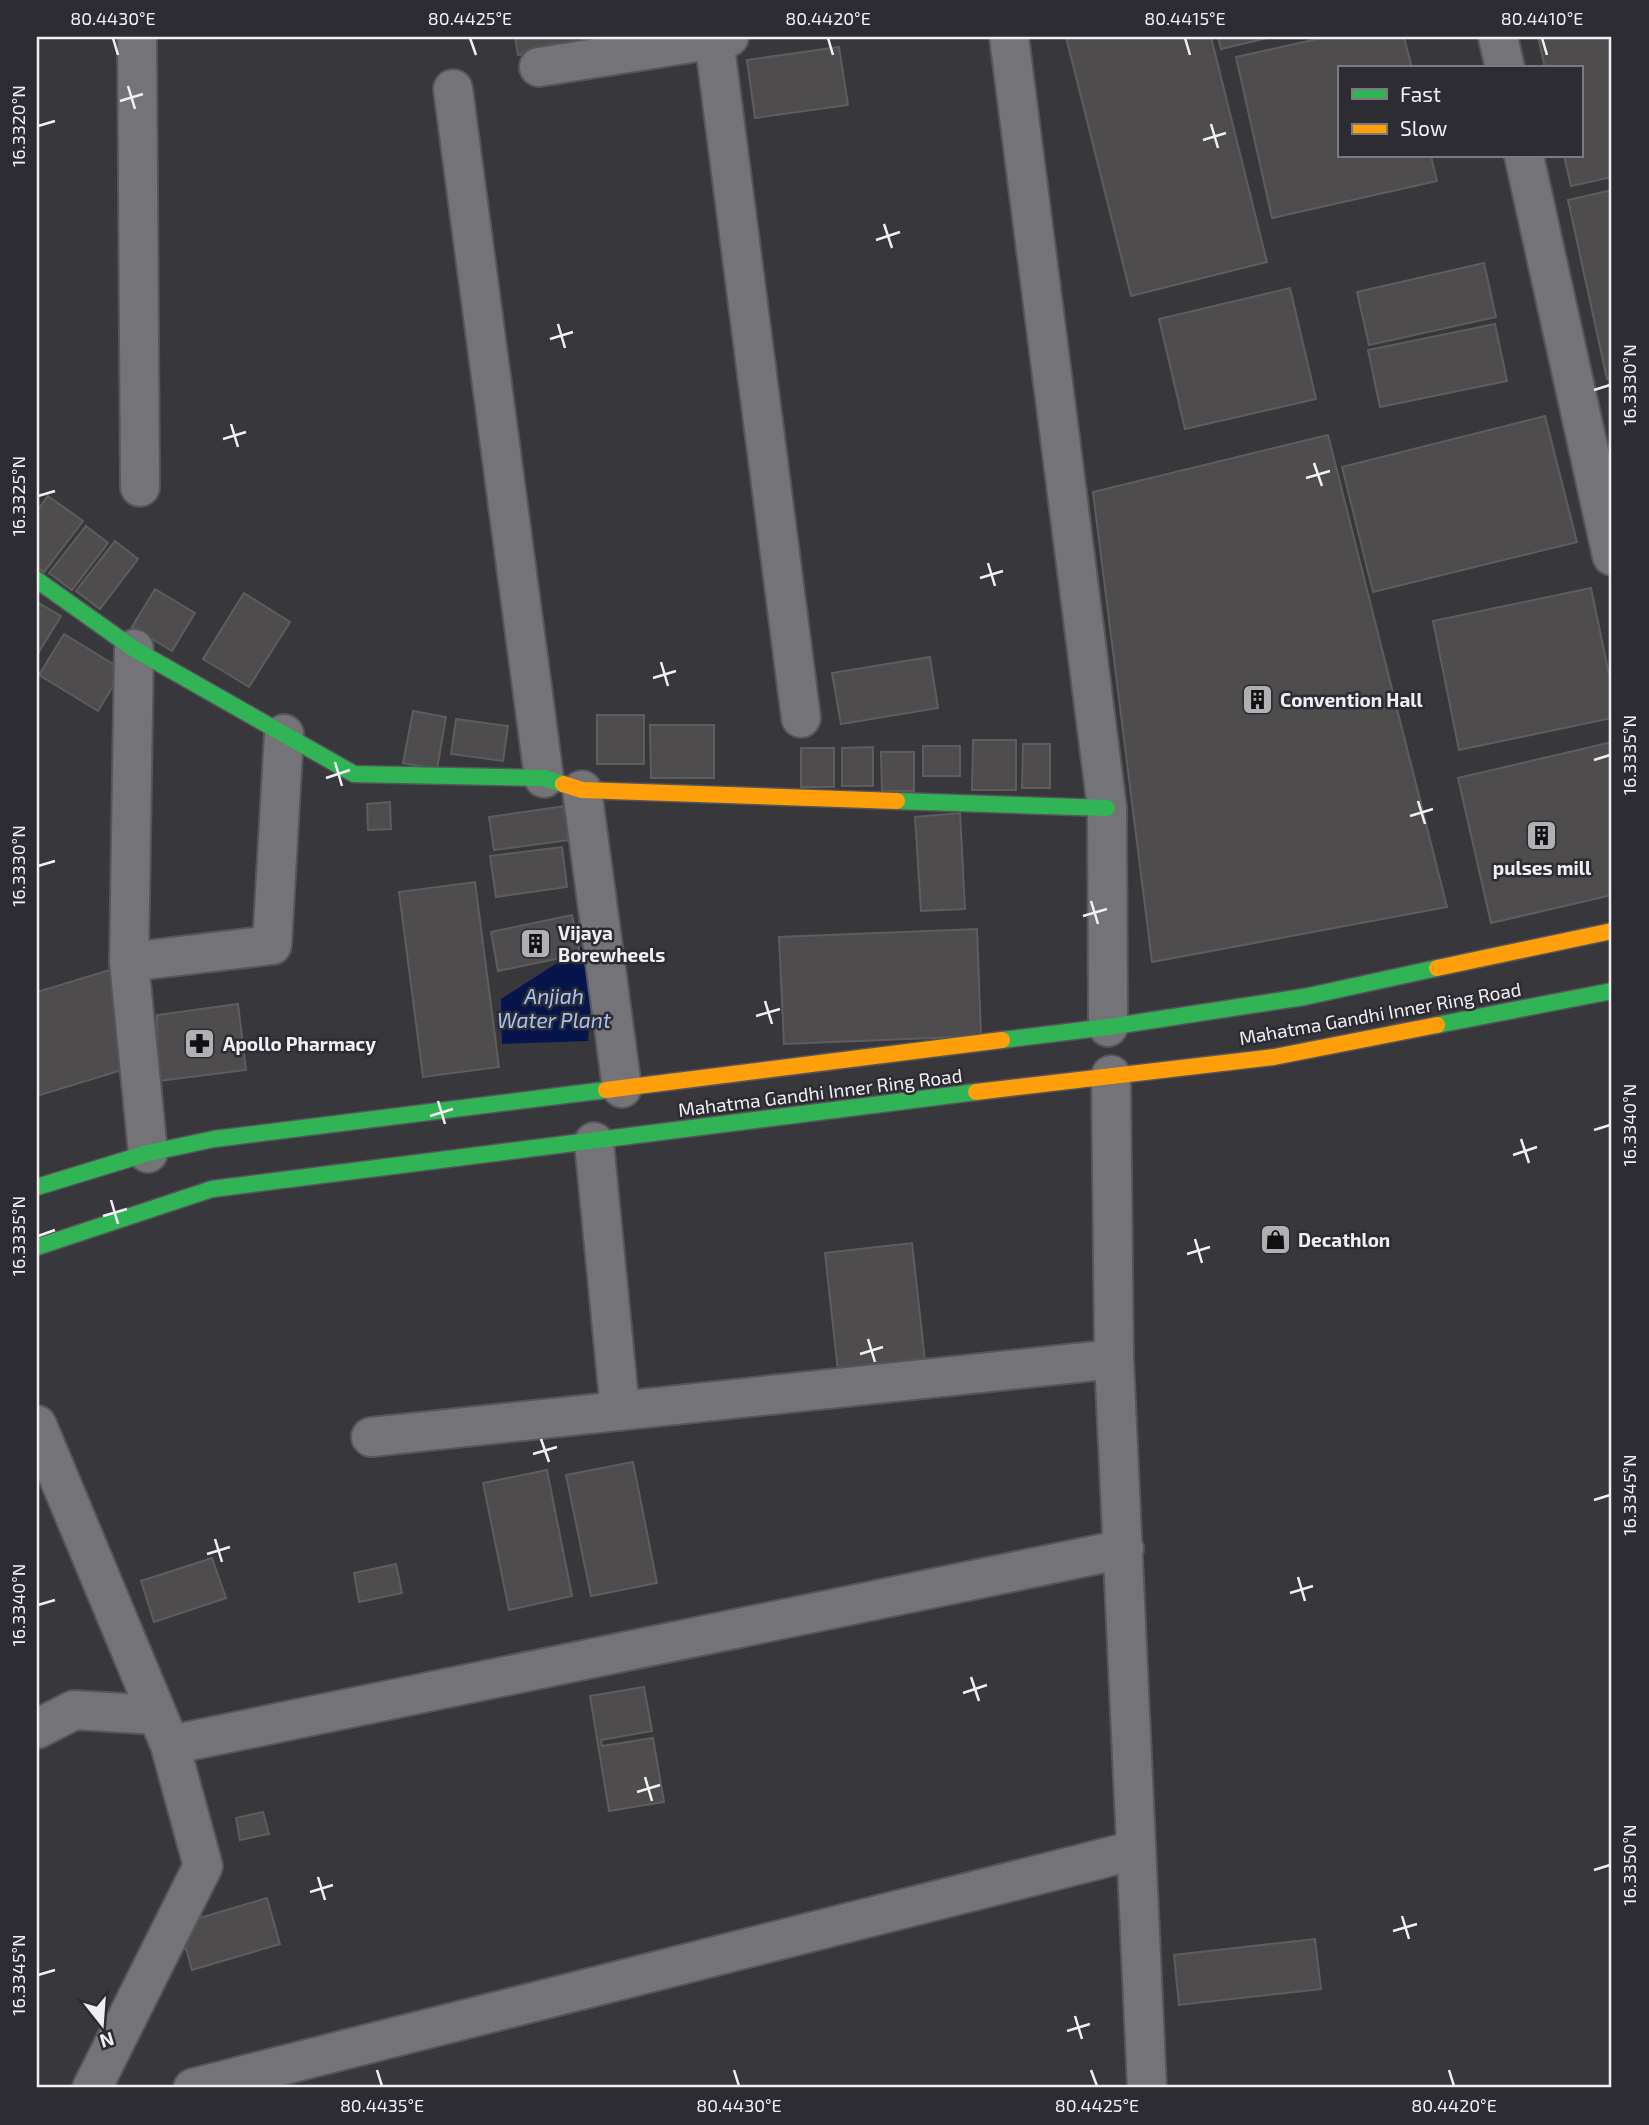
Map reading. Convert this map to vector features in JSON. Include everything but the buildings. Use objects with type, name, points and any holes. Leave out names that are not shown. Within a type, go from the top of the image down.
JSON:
[{"type":"main road","points":[[37,580],[134,649],[354,774],[544,778],[582,790],[1107,808]]},
{"type":"main road","name":"Mahatma Gandhi Inner Ring Road","points":[[37,1187],[148,1153],[239,1136],[1108,1027],[1304,997],[1612,931]]},
{"type":"main road","name":"Mahatma Gandhi Inner Ring Road","points":[[37,1247],[212,1189],[1111,1075],[1274,1057],[1612,991]]},
{"type":"street","points":[[137,37],[140,487]]},
{"type":"street","points":[[1009,37],[1107,808],[1108,1027]]},
{"type":"street","points":[[1498,37],[1505,66]]},
{"type":"street","points":[[539,67],[722,38],[801,718]]},
{"type":"street","points":[[453,89],[544,778]]},
{"type":"street","points":[[1524,158],[1612,556]]},
{"type":"street","points":[[134,649],[129,961],[148,1153]]},
{"type":"street","points":[[129,961],[272,945],[284,734]]},
{"type":"street","points":[[582,790],[622,1088]]},
{"type":"street","points":[[1111,1075],[1114,1359],[1147,2088]]},
{"type":"street","points":[[593,1142],[620,1411]]},
{"type":"street","points":[[371,1437],[1114,1359]]},
{"type":"street","points":[[37,1425],[164,1730],[203,1866],[92,2088]]},
{"type":"street","points":[[37,1729],[74,1710],[164,1730],[1124,1549]]},
{"type":"street","points":[[192,2088],[1136,1850]]},
{"type":"water","name":"Anjiah Water Plant","points":[[596,938],[588,1041],[502,1044],[501,999]]},
{"type":"traffic: fast","points":[[37,580],[134,649],[354,774],[544,778],[563,784]]},
{"type":"traffic: fast","points":[[897,801],[1107,808]]},
{"type":"traffic: fast","points":[[1002,1040],[1304,997],[1437,968]]},
{"type":"traffic: fast","points":[[1437,1025],[1612,991]]},
{"type":"traffic: fast","points":[[37,1187],[148,1153],[214,1139],[606,1090]]},
{"type":"traffic: fast","points":[[37,1247],[212,1189],[976,1092]]},
{"type":"traffic: slow","points":[[563,784],[582,790],[897,801]]},
{"type":"traffic: slow","points":[[1437,968],[1612,931]]},
{"type":"traffic: slow","points":[[976,1092],[1274,1057],[1437,1025]]},
{"type":"traffic: slow","points":[[606,1090],[1002,1040]]},
{"type":"place","name":"Convention Hall","points":[[1257,699]]},
{"type":"place","name":"pulses mill","points":[[1542,836]]},
{"type":"place","name":"Vijaya Borewheels","points":[[535,943]]},
{"type":"place","name":"Apollo Pharmacy","points":[[200,1043]]},
{"type":"place","name":"Decathlon","points":[[1275,1239]]}]
